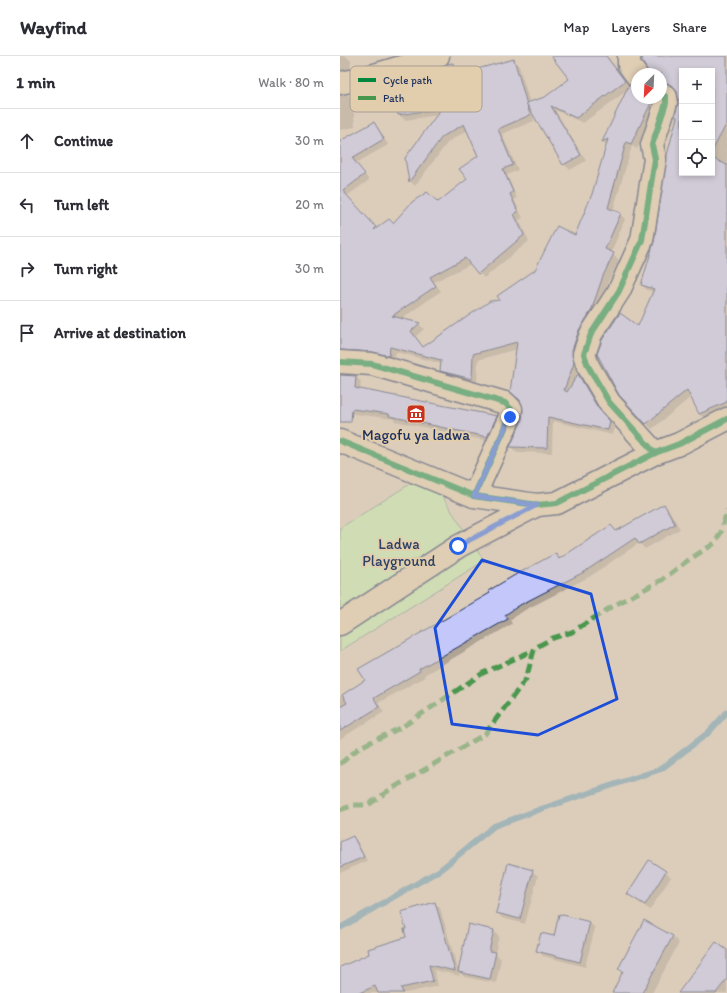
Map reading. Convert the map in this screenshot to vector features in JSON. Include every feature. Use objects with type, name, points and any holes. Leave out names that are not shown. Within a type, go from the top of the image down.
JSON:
[{"type":"street","points":[[405,66],[438,56]]},
{"type":"street","points":[[629,56],[629,65],[631,68]]},
{"type":"street","points":[[340,83],[350,81]]},
{"type":"street","points":[[655,453],[609,402],[588,366],[584,354],[591,334],[619,291],[642,240],[655,159],[652,145],[666,104]]},
{"type":"street","points":[[340,362],[372,364],[505,403],[510,409],[510,417],[474,496]]},
{"type":"street","points":[[340,441],[474,496],[537,505],[557,503],[655,453],[679,444],[727,419]]},
{"type":"street","points":[[340,624],[458,546],[537,505]]},
{"type":"highlighted area","points":[[482,560],[591,594],[617,699],[538,735],[452,724],[435,628]]},
{"type":"green space","name":"Ladwa Playground","points":[[427,473],[484,561],[340,651],[340,528]]},
{"type":"building","points":[[551,56],[606,56],[625,81],[576,118],[551,106],[581,155],[563,165],[526,103],[545,97],[569,79]]},
{"type":"building","points":[[643,56],[727,56],[727,123],[715,145],[715,68],[679,68],[679,176],[715,176],[715,159],[727,165],[727,402],[699,414],[687,390],[646,424],[619,395],[597,354],[602,340],[620,313],[638,326],[654,289],[641,285],[654,242],[667,155],[677,117],[675,116],[678,97],[674,87],[667,83],[667,68],[646,68],[642,61]]},
{"type":"building","points":[[514,59],[530,115],[498,129],[513,165],[503,169],[513,192],[510,194],[518,212],[514,214],[524,235],[478,274],[465,258],[430,277],[436,286],[392,316],[420,323],[411,331],[423,347],[490,301],[500,300],[497,296],[535,270],[557,226],[575,235],[592,194],[608,139],[602,142],[629,85],[631,86],[631,104],[651,104],[631,144],[626,142],[608,208],[621,213],[605,249],[614,253],[603,276],[591,311],[579,330],[572,350],[574,363],[564,390],[567,392],[578,374],[598,408],[610,421],[608,430],[548,417],[547,448],[510,447],[521,422],[523,411],[520,400],[510,392],[517,342],[473,354],[472,379],[440,371],[441,360],[390,347],[389,356],[373,352],[340,350],[340,141],[374,122],[384,139],[352,158],[365,174],[343,191],[376,227],[374,230],[389,219],[393,223],[412,202],[427,192],[438,202],[467,179],[459,169],[478,156],[464,124],[442,137],[409,182],[405,158],[439,112],[482,112],[482,68]]},
{"type":"building","points":[[453,63],[454,66],[444,66]]},
{"type":"building","points":[[398,112],[418,112],[398,115]]},
{"type":"building","points":[[340,375],[356,376],[355,388],[497,416],[487,437],[389,416],[389,414],[352,409],[351,422],[340,422]]},
{"type":"building","points":[[664,504],[675,524],[639,544],[635,538],[584,572],[520,605],[505,615],[508,619],[419,669],[420,671],[374,698],[379,707],[340,731],[340,707],[347,703],[342,695],[365,680],[358,669],[490,593],[488,591],[515,575],[556,553],[559,559],[611,525],[616,531]]},
{"type":"building","points":[[353,836],[364,857],[340,867],[340,842]]},
{"type":"building","points":[[649,860],[666,871],[645,905],[627,894]]},
{"type":"building","points":[[508,863],[533,870],[520,919],[496,913]]},
{"type":"building","points":[[435,902],[455,971],[429,965],[433,981],[401,988],[403,993],[378,993],[375,986],[359,993],[340,993],[340,967],[369,954],[368,949],[406,937],[404,929],[406,929],[401,912]]},
{"type":"building","points":[[559,914],[590,922],[580,962],[536,951],[541,933],[554,936]]},
{"type":"building","points":[[644,920],[673,936],[642,993],[612,993],[623,971],[618,969]]},
{"type":"building","points":[[468,924],[494,930],[489,951],[496,952],[490,979],[458,972]]},
{"type":"building","points":[[716,942],[727,950],[727,979],[716,993],[678,993]]},
{"type":"waterway","points":[[340,928],[440,870],[494,826],[661,769],[708,733],[727,712]]},
{"type":"marked path","points":[[340,810],[354,805],[368,805],[388,791],[485,734],[526,679],[534,650],[553,638],[572,632],[613,606],[662,580],[687,561],[715,543],[721,532],[727,510]]},
{"type":"marked path","points":[[340,764],[360,747],[402,727],[483,673],[534,650]]},
{"type":"cycle path","points":[[655,453],[609,402],[588,366],[584,354],[591,334],[619,291],[642,240],[655,159],[652,145],[666,104]]},
{"type":"cycle path","points":[[340,362],[372,364],[505,403],[511,409],[510,417],[474,496]]},
{"type":"cycle path","points":[[340,441],[474,496],[537,505],[557,503],[655,453],[679,444],[727,419]]},
{"type":"place","name":"Magofu ya ladwa","points":[[416,414]]},
{"type":"route","points":[[458,546],[537,505],[474,496],[510,417]]}]
